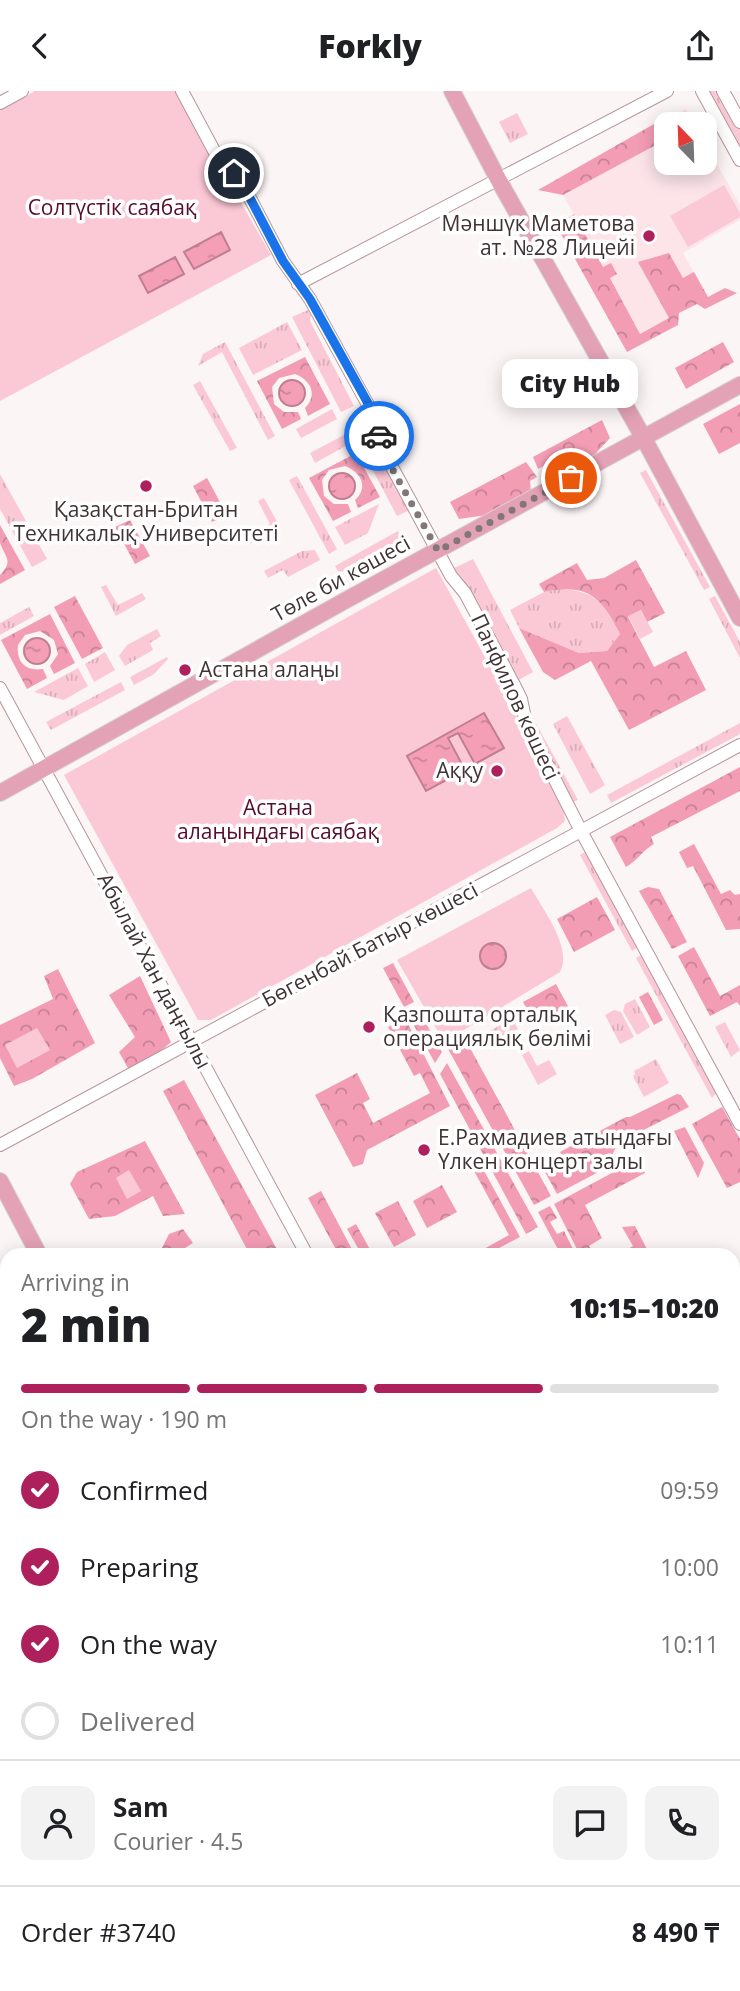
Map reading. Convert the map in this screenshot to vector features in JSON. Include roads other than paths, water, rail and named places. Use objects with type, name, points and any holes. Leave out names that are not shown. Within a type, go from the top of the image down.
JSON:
[{"type":"main road","points":[[452,91],[740,618]]},
{"type":"main road","name":"Төле би көшесі","points":[[0,793],[740,386]]},
{"type":"main road","points":[[0,1181],[36,1248]]},
{"type":"street","points":[[0,103],[22,91]]},
{"type":"street","name":"Панфилов көшесі","points":[[182,91],[219,160],[241,181],[283,261],[310,299],[379,423],[380,444],[384,454],[451,576],[465,593],[513,683],[521,699],[526,723],[589,847],[740,1124]]},
{"type":"street","points":[[298,284],[667,91]]},
{"type":"street","points":[[702,91],[740,160]]},
{"type":"street","points":[[723,91],[740,122]]},
{"type":"street","name":"Абылай Хан даңғылы","points":[[0,688],[303,1248]]},
{"type":"street","name":"Бөгенбай Батыр көшесі","points":[[0,1145],[740,745]]},
{"type":"water","points":[[221,232],[230,250],[194,269],[184,252]]},
{"type":"water","points":[[175,257],[184,274],[148,293],[139,276]]},
{"type":"water","points":[[292,380],[301,384],[305,393],[301,402],[292,406],[283,402],[279,393],[283,384]]},
{"type":"water","points":[[342,473],[351,477],[355,486],[351,495],[342,499],[333,495],[329,486],[333,477]]},
{"type":"water","points":[[37,638],[46,642],[50,651],[46,660],[37,664],[28,660],[24,651],[28,642]]},
{"type":"water","points":[[484,713],[504,748],[475,764],[458,733],[448,738],[465,770],[426,791],[407,756]]},
{"type":"water","points":[[493,943],[502,947],[506,956],[502,965],[493,969],[484,965],[480,956],[484,947]]},
{"type":"place","name":"Мәншүк Маметова ат. №28 Лицейі","points":[[649,236]]},
{"type":"place","name":"City Hub","points":[[571,478]]},
{"type":"place","name":"Қазақстан-Британ Техникалық Университеті","points":[[146,486]]},
{"type":"place","name":"Астана алаңы","points":[[185,670]]},
{"type":"place","name":"Аққу","points":[[497,771]]},
{"type":"place","name":"Қазпошта орталық операциялық бөлімі","points":[[369,1027]]},
{"type":"place","name":"Е.Рахмадиев атындағы Үлкен концерт залы","points":[[424,1150]]},
{"type":"park label","name":"Солтүстік саябақ","points":[[112,208]]},
{"type":"park label","name":"Астана алаңындағы саябақ","points":[[278,820]]}]
